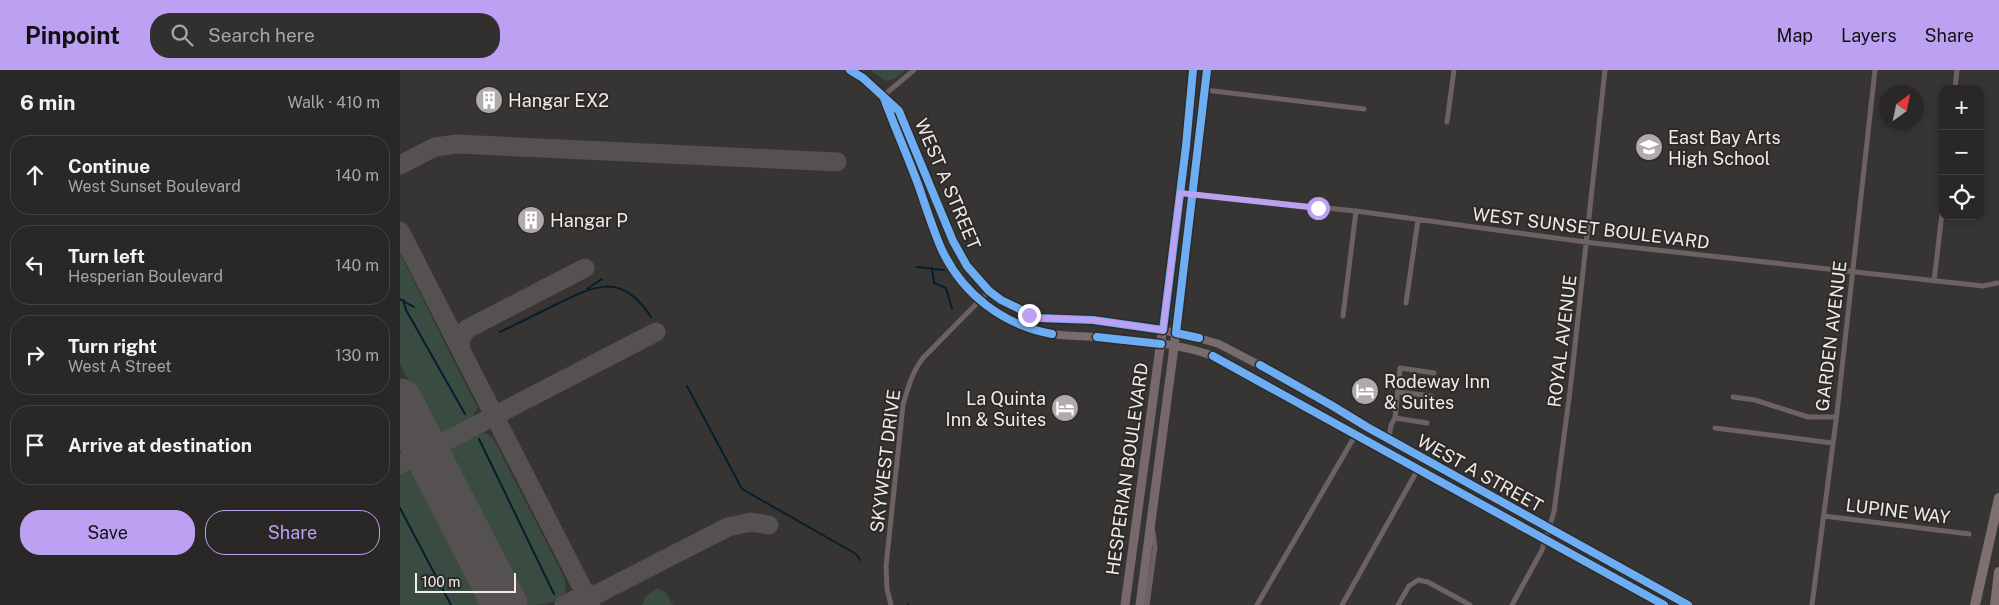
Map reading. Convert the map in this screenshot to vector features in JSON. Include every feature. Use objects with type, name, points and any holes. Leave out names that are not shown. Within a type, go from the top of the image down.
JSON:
[{"type":"highway","points":[[1975,605],[1999,498]]},
{"type":"highway","points":[[1995,605],[1999,572]]},
{"type":"main road","name":"HESPERIAN BOULEVARD","points":[[1125,605],[1163,330],[1193,70]]},
{"type":"main road","name":"HESPERIAN BOULEVARD","points":[[1140,605],[1176,333],[1207,70]]},
{"type":"main road","name":"WEST A STREET","points":[[989,291],[1002,300],[1038,318],[1093,320],[1163,330],[1219,344],[1688,605]]},
{"type":"main road","name":"WEST A STREET","points":[[980,300],[1008,320],[1038,332],[1160,344],[1203,352],[1213,356],[1664,605]]},
{"type":"main road","points":[[1282,394],[1286,391],[1301,388]]},
{"type":"main road","points":[[1356,434],[1367,427]]},
{"type":"street","points":[[850,70],[863,78],[883,96],[914,70]]},
{"type":"street","points":[[1447,122],[1454,70]]},
{"type":"street","name":"ROYAL AVENUE","points":[[1512,605],[1542,550],[1554,512],[1587,242],[1605,70]]},
{"type":"street","name":"GARDEN AVENUE","points":[[1812,605],[1836,417],[1875,70]]},
{"type":"street","points":[[1955,85],[1957,70]]},
{"type":"street","points":[[1205,90],[1364,109]]},
{"type":"street","name":"WEST A STREET","points":[[883,96],[899,111],[907,126],[932,192],[957,248],[967,266],[989,291]]},
{"type":"street","name":"WEST A STREET","points":[[883,96],[942,249],[958,276],[980,300]]},
{"type":"street","name":"WEST SUNSET BOULEVARD","points":[[1180,193],[1356,212],[1587,242],[1934,281],[1983,286],[1997,282]]},
{"type":"street","points":[[1343,316],[1356,212]]},
{"type":"street","points":[[1406,304],[1418,220]]},
{"type":"street","points":[[1934,281],[1941,220]]},
{"type":"street","name":"SKYWEST DRIVE","points":[[891,605],[887,589],[886,566],[906,392],[923,358],[989,291]]},
{"type":"street","points":[[1389,439],[1391,425],[1395,418],[1400,368],[1434,373]]},
{"type":"street","points":[[1398,392],[1432,396]]},
{"type":"street","points":[[1733,397],[1755,400],[1808,417],[1836,417]]},
{"type":"street","points":[[1395,418],[1427,423]]},
{"type":"street","points":[[1715,428],[1832,443]]},
{"type":"street","points":[[1257,605],[1356,434]]},
{"type":"street","points":[[1342,605],[1418,469]]},
{"type":"street","name":"LUPINE WAY","points":[[1824,516],[1969,534]]},
{"type":"street","name":"HESPERIAN BOULEVARD","points":[[1147,605],[1155,547],[1151,519]]},
{"type":"street","points":[[1398,605],[1409,586],[1418,580],[1428,582],[1470,605]]},
{"type":"green space","points":[[870,70],[905,70],[894,79],[886,81]]},
{"type":"green space","points":[[400,254],[477,407],[475,413],[468,421],[442,434],[436,433],[400,364]]},
{"type":"green space","points":[[477,433],[485,433],[493,438],[564,577],[566,586],[564,593],[554,602],[522,605],[447,459],[446,452],[449,448]]},
{"type":"green space","points":[[410,468],[419,474],[487,605],[400,605],[400,473]]},
{"type":"green space","points":[[657,588],[665,592],[673,605],[642,605],[646,596]]},
{"type":"waterway","points":[[917,267],[944,270]]},
{"type":"waterway","points":[[932,268],[934,283],[946,288],[952,309]]},
{"type":"waterway","points":[[587,289],[602,279]]},
{"type":"waterway","points":[[500,332],[569,298],[595,288],[618,288],[629,293],[651,317]]},
{"type":"waterway","points":[[400,299],[414,307]]},
{"type":"waterway","points":[[403,300],[406,310],[465,414]]},
{"type":"waterway","points":[[687,386],[742,489],[856,554],[860,560]]},
{"type":"waterway","points":[[479,439],[554,594]]},
{"type":"waterway","points":[[400,508],[451,605]]},
{"type":"taxiway","points":[[400,165],[435,147],[457,144],[837,162]]},
{"type":"taxiway","points":[[400,231],[591,605]]},
{"type":"taxiway","points":[[461,351],[460,339],[467,329],[585,268]]},
{"type":"taxiway","points":[[446,441],[656,332]]},
{"type":"taxiway","points":[[400,464],[414,452],[416,444],[416,437],[402,404],[413,425],[423,437],[437,443],[446,441],[436,455],[436,462],[440,478],[451,501],[435,471],[429,465],[415,459],[406,461]]},
{"type":"taxiway","points":[[564,605],[578,598],[599,593],[728,527],[751,522],[769,525]]},
{"type":"taxiway","points":[[504,605],[492,580],[506,605]]},
{"type":"runway","points":[[400,401],[505,605]]},
{"type":"cycle path","points":[[850,70],[863,78],[899,111],[953,241],[967,266],[989,291],[1001,300],[1038,318],[1093,320],[1163,330],[1186,146],[1193,70]]},
{"type":"cycle path","points":[[1199,338],[1176,333],[1207,70]]},
{"type":"cycle path","points":[[884,98],[941,248],[960,280],[986,305],[1001,315],[1034,330],[1052,334]]},
{"type":"cycle path","points":[[1097,337],[1161,344]]},
{"type":"cycle path","points":[[1213,356],[1664,605]]},
{"type":"cycle path","points":[[1260,365],[1367,427],[1688,605]]},
{"type":"place","name":"Hangar EX2","points":[[489,100]]},
{"type":"place","name":"East Bay Arts High School","points":[[1649,147]]},
{"type":"place","name":"Hangar P","points":[[531,220]]},
{"type":"place","name":"Rodeway Inn & Suites","points":[[1365,391]]},
{"type":"place","name":"La Quinta Inn & Suites","points":[[1065,408]]},
{"type":"route","points":[[1029,315],[1038,318],[1093,320],[1163,330],[1180,193],[1318,208]]}]
